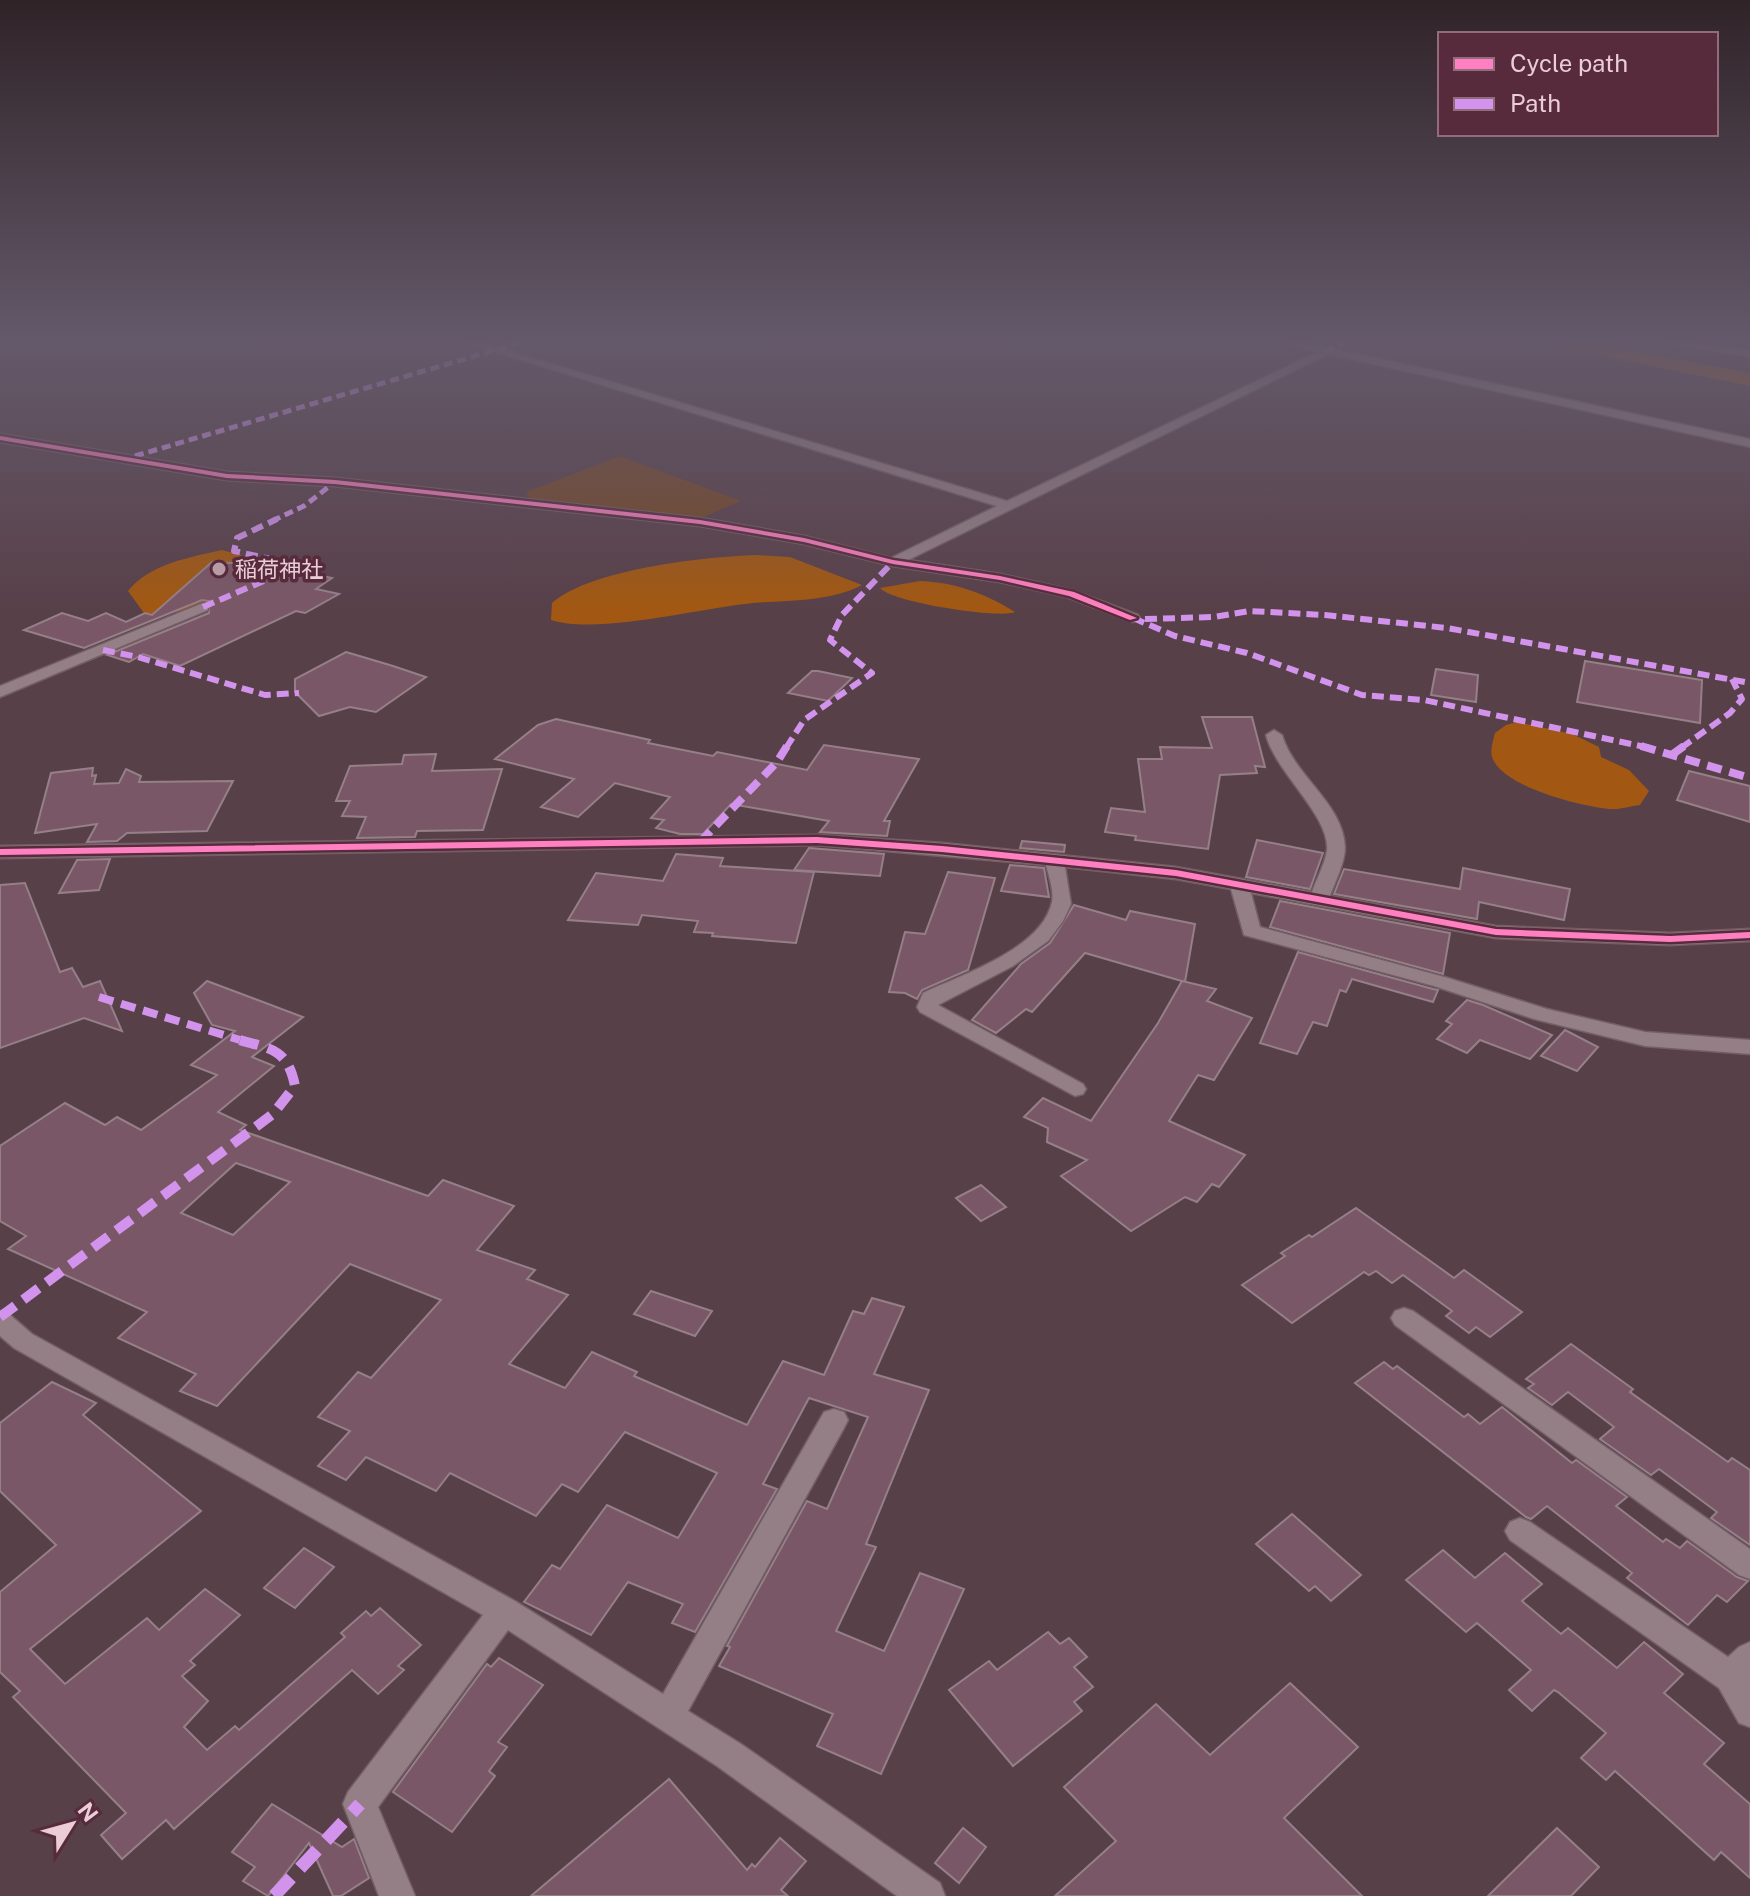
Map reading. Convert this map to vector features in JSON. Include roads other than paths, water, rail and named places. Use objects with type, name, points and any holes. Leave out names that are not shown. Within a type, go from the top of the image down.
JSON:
[{"type":"street","points":[[763,431],[1006,505]]},
{"type":"street","points":[[893,562],[1159,431]]},
{"type":"street","points":[[1697,431],[1750,443]]},
{"type":"street","points":[[0,438],[227,476],[335,482],[700,522],[804,540],[893,562],[1029,584],[1071,594],[1133,618]]},
{"type":"street","points":[[0,692],[203,607]]},
{"type":"street","points":[[1274,735],[1279,753],[1326,816],[1333,834],[1336,850],[1319,900]]},
{"type":"street","points":[[0,852],[817,840],[942,849],[1176,873],[1496,932],[1670,939],[1750,935]]},
{"type":"street","points":[[1054,861],[1062,901],[1053,923],[1009,962],[930,998],[927,1007],[1075,1089]]},
{"type":"street","points":[[1240,885],[1251,931],[1441,982],[1541,1014],[1630,1035],[1750,1047]]},
{"type":"street","points":[[1404,1318],[1750,1566]]},
{"type":"street","points":[[0,1321],[23,1341],[504,1611],[729,1755],[927,1896]]},
{"type":"street","points":[[668,1716],[834,1420]]},
{"type":"street","points":[[1520,1531],[1740,1667],[1750,1712]]},
{"type":"street","points":[[397,1896],[360,1804],[504,1611]]},
{"type":"place","name":"稲荷神社","points":[[219,569]]}]
